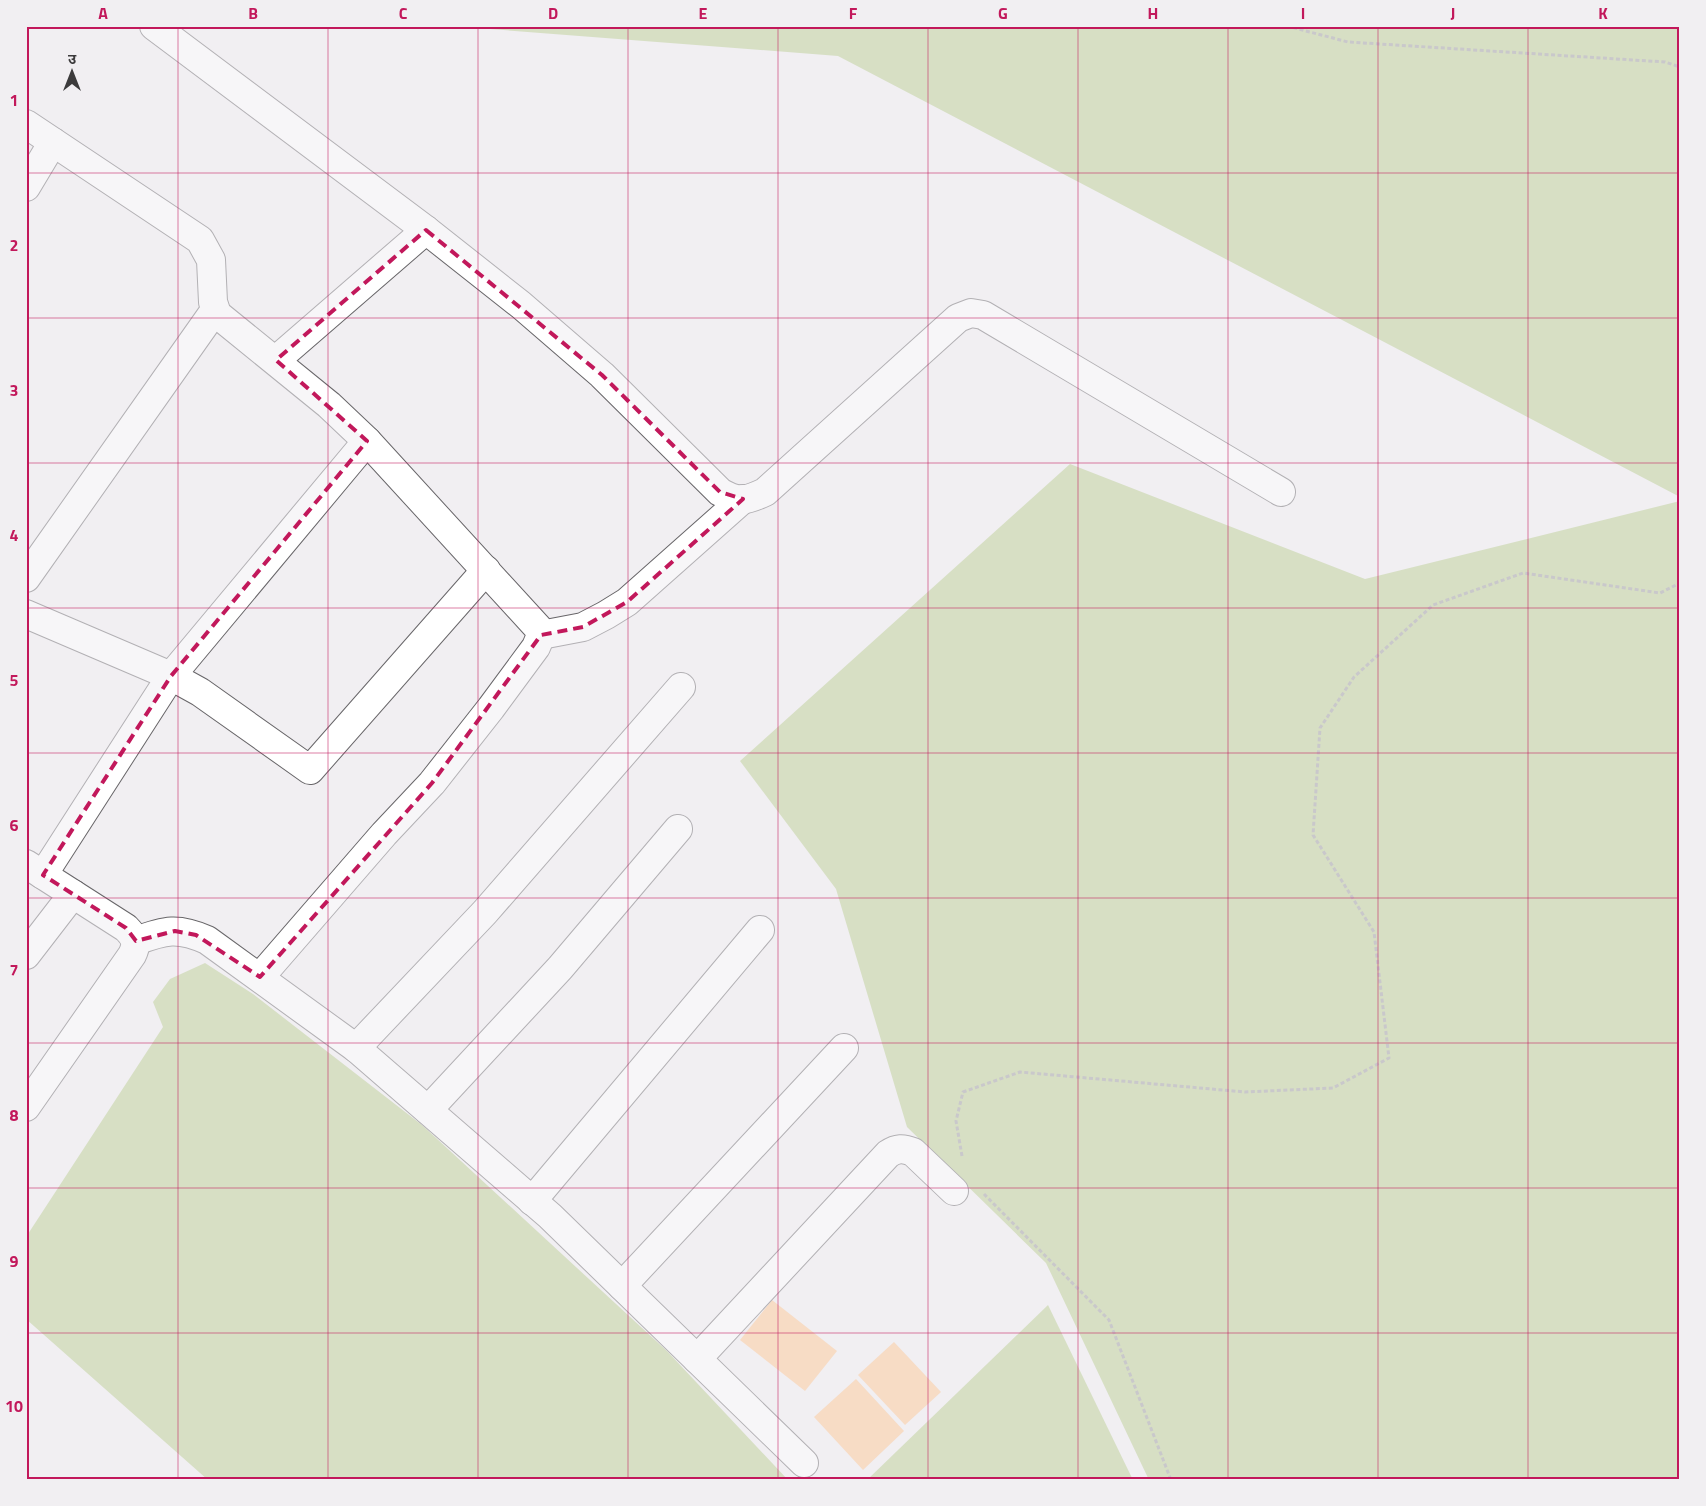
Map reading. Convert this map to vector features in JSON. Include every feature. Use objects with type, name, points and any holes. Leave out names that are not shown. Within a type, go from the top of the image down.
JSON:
[{"type":"street","points":[[154,26],[426,230],[522,305],[602,375],[720,492],[736,500],[748,499],[765,492],[958,318],[971,313],[982,315],[1281,492]]},
{"type":"street","points":[[26,124],[200,240],[211,260],[213,302],[220,316],[329,405],[367,441],[540,630],[541,635],[536,647],[432,783],[384,834],[260,977]]},
{"type":"street","points":[[26,187],[53,142]]},
{"type":"street","points":[[276,360],[426,230]]},
{"type":"street","points":[[26,578],[216,310]]},
{"type":"street","points":[[26,1107],[136,949],[134,936],[126,928],[35,870],[171,676],[367,441]]},
{"type":"street","points":[[541,635],[583,626],[606,615],[626,602],[743,499]]},
{"type":"street","points":[[26,614],[171,676],[200,692],[310,770],[486,570]]},
{"type":"street","points":[[356,1048],[485,912],[681,687]]},
{"type":"street","points":[[428,1110],[560,968],[678,829]]},
{"type":"street","points":[[26,955],[73,894]]},
{"type":"street","points":[[532,1201],[760,930]]},
{"type":"street","points":[[136,941],[160,932],[174,931],[196,935],[207,940],[356,1048],[532,1201],[804,1463]]},
{"type":"street","points":[[622,1286],[844,1048]]},
{"type":"street","points":[[697,1360],[888,1154],[896,1149],[905,1149],[913,1152],[966,1190]]},
{"type":"path","points":[[1286,26],[1348,42],[1666,62],[1680,67]]},
{"type":"path","points":[[962,1158],[956,1121],[963,1092],[1020,1072],[1245,1092],[1333,1088],[1389,1058],[1374,932],[1313,836],[1320,728],[1354,678],[1433,605],[1523,573],[1660,592],[1680,582]]},
{"type":"path","points":[[966,1190],[1109,1320],[1172,1480]]},
{"type":"highlighted area","points":[[426,230],[602,375],[720,492],[743,499],[627,602],[583,627],[541,635],[432,783],[260,977],[196,935],[175,931],[136,941],[126,928],[43,875],[171,676],[367,441],[276,360]]},
{"type":"green space","points":[[451,26],[1680,26],[1680,497],[838,56]]},
{"type":"green space","points":[[1070,464],[1365,579],[1680,501],[1680,1480],[1149,1480],[1046,1263],[907,1127],[836,889],[740,761]]},
{"type":"green space","points":[[205,963],[253,994],[422,1125],[667,1351],[788,1480],[208,1480],[26,1319],[26,1237],[163,1027],[153,1002],[170,979]]},
{"type":"green space","points":[[1048,1305],[1133,1480],[867,1480]]},
{"type":"building","points":[[772,1300],[837,1351],[805,1391],[740,1340]]},
{"type":"building","points":[[894,1342],[941,1392],[905,1425],[858,1375]]},
{"type":"building","points":[[856,1379],[904,1431],[863,1470],[814,1417]]}]
